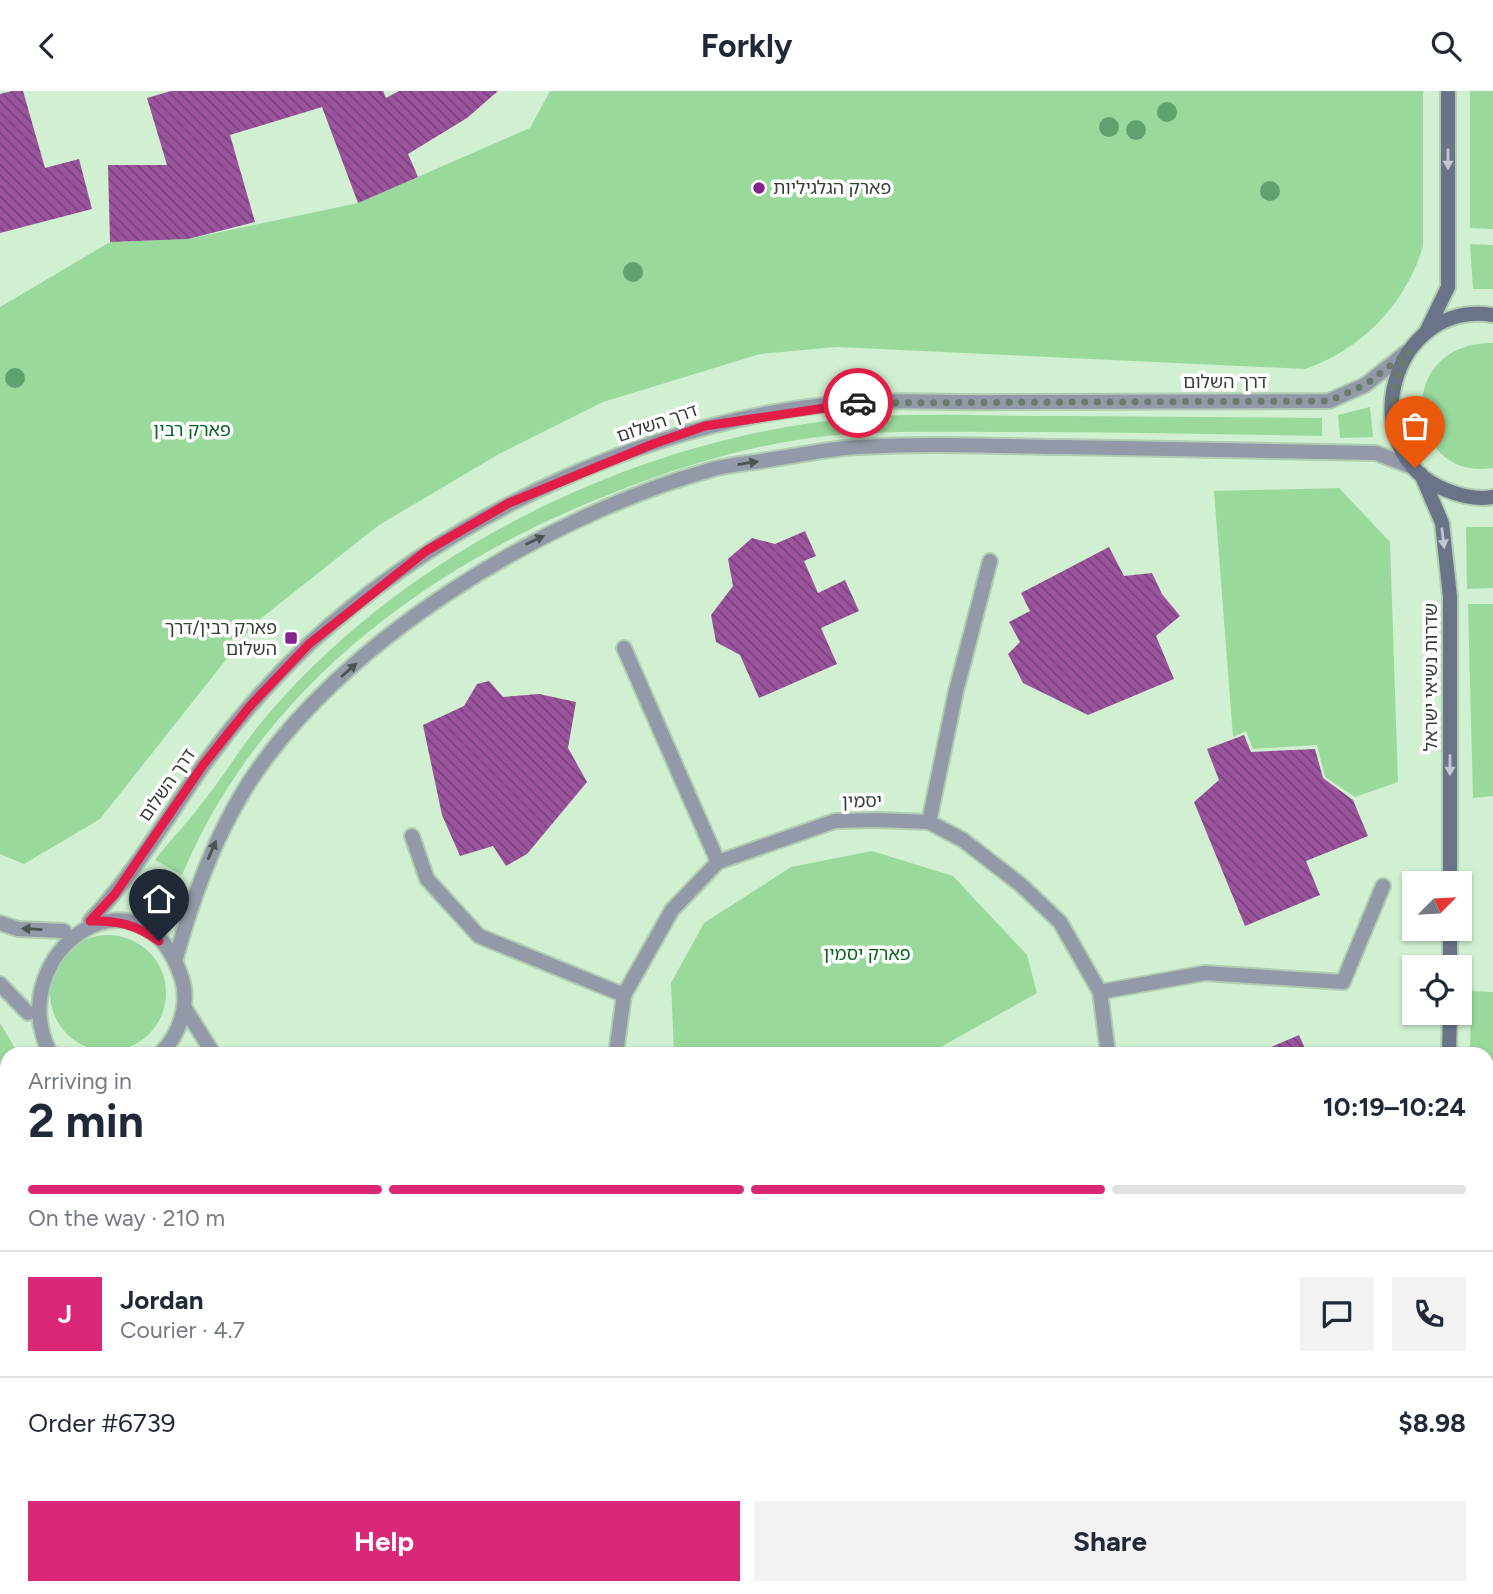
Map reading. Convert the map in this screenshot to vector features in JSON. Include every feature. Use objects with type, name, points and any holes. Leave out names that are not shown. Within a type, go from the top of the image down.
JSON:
[{"type":"main road","points":[[1424,334],[1448,287],[1448,91]]},
{"type":"main road","points":[[1424,334],[1444,322],[1465,315],[1493,315]]},
{"type":"main road","name":"שדרות נשיאי ישראל","points":[[1424,334],[1397,371],[1392,393],[1391,418],[1398,442],[1418,471],[1442,523],[1450,597],[1450,871]]},
{"type":"main road","points":[[1418,471],[1455,494],[1493,497]]},
{"type":"main road","points":[[1449,1047],[1450,1025]]},
{"type":"street","name":"דרך השלום","points":[[90,921],[115,894],[203,765],[250,706],[309,644],[426,551],[520,498],[627,453],[705,426],[845,403],[1329,401],[1365,385],[1409,351]]},
{"type":"street","points":[[175,961],[195,889],[219,835],[273,748],[341,678],[447,593],[525,545],[612,506],[711,469],[856,447],[975,446],[1376,453],[1418,471]]},
{"type":"street","points":[[929,822],[956,691],[990,561]]},
{"type":"street","points":[[624,648],[718,862]]},
{"type":"street","name":"יסמין","points":[[617,1047],[624,995],[672,910],[718,862],[835,821],[929,822],[964,840],[1021,885],[1060,922],[1100,992],[1107,1047]]},
{"type":"street","points":[[412,836],[427,879],[479,936],[624,995]]},
{"type":"street","points":[[1100,992],[1205,973],[1343,982],[1383,886]]},
{"type":"street","points":[[43,950],[64,931],[90,921],[115,920],[139,927],[159,941],[175,961],[183,983],[184,1007],[179,1027],[165,1047]]},
{"type":"street","points":[[0,923],[18,929],[64,931]]},
{"type":"street","points":[[0,984],[28,1013]]},
{"type":"street","points":[[28,984],[28,1013],[41,1047]]},
{"type":"street","points":[[184,1007],[209,1047]]},
{"type":"green space","name":"פארק רבין","points":[[550,91],[1423,91],[1423,246],[1406,286],[1394,305],[1379,321],[1345,350],[1305,369],[837,347],[760,354],[603,402],[499,454],[379,525],[255,623],[100,819],[24,864],[0,854],[0,307],[110,242],[188,239],[358,203],[530,128]]},
{"type":"green space","points":[[1470,91],[1493,91],[1493,229],[1470,228]]},
{"type":"green space","points":[[1470,244],[1493,245],[1493,289],[1473,289]]},
{"type":"green space","points":[[1493,343],[1493,468],[1464,467],[1442,455],[1428,435],[1422,411],[1425,386],[1437,364],[1460,349]]},
{"type":"green space","points":[[1370,407],[1373,437],[1340,438],[1338,415]]},
{"type":"green space","points":[[928,415],[1322,418],[1322,436],[1034,432],[848,434],[758,447],[641,482],[545,522],[479,556],[416,596],[358,641],[304,691],[256,747],[215,808],[182,875],[155,860],[200,806],[260,724],[316,663],[379,608],[448,559],[522,517],[600,481],[680,453],[761,432],[843,419]]},
{"type":"green space","points":[[1339,488],[1390,542],[1398,782],[1355,797],[1325,777],[1317,745],[1253,749],[1246,731],[1233,737],[1214,491]]},
{"type":"green space","points":[[1466,527],[1493,527],[1493,588],[1467,589]]},
{"type":"green space","points":[[1468,604],[1493,604],[1493,796],[1473,798]]},
{"type":"green space","name":"פארק יסמין","points":[[872,851],[953,876],[1027,955],[1037,993],[941,1047],[674,1047],[671,983],[704,923],[791,867]]},
{"type":"green space","points":[[147,876],[174,892],[167,919],[129,903]]},
{"type":"green space","points":[[97,936],[119,936],[140,945],[156,961],[165,982],[162,1015],[149,1034],[130,1047],[86,1047],[67,1034],[54,1015],[51,1004],[51,982],[60,961],[76,945]]},
{"type":"green space","points":[[1472,991],[1493,992],[1493,1047],[1470,1047]]},
{"type":"green space","points":[[0,1023],[14,1047],[0,1047]]},
{"type":"building","points":[[23,91],[45,168],[79,159],[92,209],[0,233],[0,94]]},
{"type":"building","points":[[171,91],[383,91],[386,98],[399,91],[498,91],[467,118],[408,154],[418,177],[358,203],[322,107],[230,135],[255,222],[188,239],[110,242],[108,165],[167,165],[147,98]]},
{"type":"building","points":[[805,531],[816,556],[804,561],[818,593],[845,580],[859,611],[821,628],[837,664],[759,698],[740,655],[716,642],[711,615],[733,586],[728,559],[752,538],[775,544]]},
{"type":"building","points":[[1109,547],[1124,576],[1152,573],[1162,594],[1180,616],[1156,636],[1174,679],[1088,715],[1023,683],[1008,654],[1020,642],[1009,622],[1030,611],[1021,593]]},
{"type":"building","points":[[489,681],[503,697],[539,694],[576,702],[568,748],[587,782],[527,854],[506,866],[493,846],[460,856],[442,815],[423,725],[464,706],[477,684]]},
{"type":"building","points":[[1244,735],[1251,752],[1315,749],[1323,778],[1353,800],[1368,836],[1306,861],[1320,895],[1245,926],[1194,802],[1219,780],[1207,749]]},
{"type":"building","points":[[1299,1035],[1304,1047],[1271,1047]]},
{"type":"way so far","points":[[858,403],[1329,401],[1365,385],[1409,351],[1397,371],[1392,393],[1391,418],[1398,442],[1415,468]]},
{"type":"place","name":"פארק הגלגיליות","points":[[759,188]]},
{"type":"place","name":"פארק רבין/דרך השלום","points":[[291,638]]},
{"type":"route","points":[[159,941],[139,927],[115,920],[90,921],[115,894],[203,765],[250,706],[309,644],[426,551],[509,503],[627,453],[705,426],[858,403]]}]
